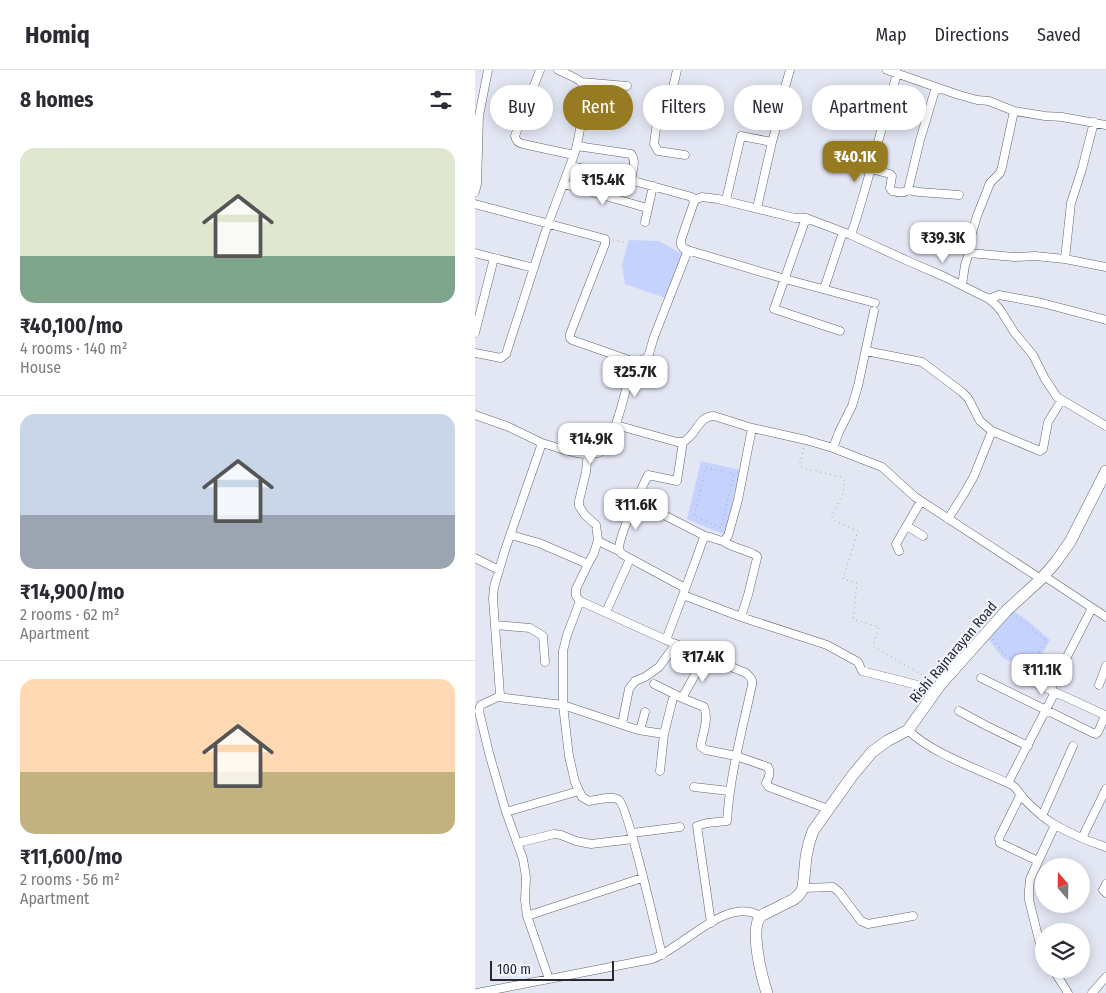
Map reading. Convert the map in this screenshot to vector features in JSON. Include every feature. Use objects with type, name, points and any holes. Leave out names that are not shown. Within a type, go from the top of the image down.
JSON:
[{"type":"main road","name":"Rishi Rajnarayan Road","points":[[803,888],[809,843],[813,831],[852,776],[872,752],[887,741],[908,730],[938,688],[1006,612],[1043,577],[1070,542],[1106,471]]},
{"type":"main road","points":[[767,993],[761,972],[756,937],[757,924],[761,917],[796,898],[803,888]]},
{"type":"street","points":[[475,192],[477,184],[479,116],[488,70]]},
{"type":"street","points":[[540,70],[515,136],[516,140],[518,143],[574,156]]},
{"type":"street","points":[[558,70],[581,82],[616,85]]},
{"type":"street","points":[[677,70],[668,109],[658,114],[654,144],[658,151],[685,155]]},
{"type":"street","points":[[757,208],[790,70]]},
{"type":"street","points":[[887,70],[897,74],[909,74],[935,87],[977,100],[989,101],[1014,111],[1106,125]]},
{"type":"street","points":[[824,290],[861,204],[897,74]]},
{"type":"street","points":[[475,353],[501,358],[506,354],[548,224],[577,146],[584,97],[584,87],[581,82]]},
{"type":"street","points":[[909,190],[920,140],[935,87]]},
{"type":"street","points":[[962,285],[971,236],[990,183],[1000,173],[1014,111]]},
{"type":"street","points":[[1065,258],[1071,203],[1083,169],[1094,122]]},
{"type":"street","points":[[725,200],[741,136],[772,142]]},
{"type":"street","points":[[577,146],[631,154],[634,162],[631,180]]},
{"type":"street","points":[[571,166],[653,186],[692,197],[694,200]]},
{"type":"street","points":[[871,169],[892,176],[891,190],[959,194]]},
{"type":"street","points":[[564,184],[647,208]]},
{"type":"street","points":[[645,222],[653,186]]},
{"type":"street","points":[[694,200],[702,197],[725,200],[795,218],[806,218],[847,234],[989,299],[1001,311],[1014,332],[1033,355],[1053,392],[1061,400],[1106,426]]},
{"type":"street","points":[[694,200],[695,202],[681,240],[681,245],[684,249],[824,290],[874,307],[866,351],[852,406],[833,448]]},
{"type":"street","points":[[475,204],[605,239],[605,244],[570,338],[629,360],[632,364]]},
{"type":"street","points":[[806,218],[785,279],[770,308],[840,331]]},
{"type":"street","points":[[632,364],[648,357],[654,337],[689,250]]},
{"type":"street","points":[[475,253],[534,268]]},
{"type":"street","points":[[969,253],[1014,257],[1065,258],[1106,267]]},
{"type":"street","points":[[475,332],[494,258]]},
{"type":"street","points":[[989,299],[999,295],[1042,303],[1106,320]]},
{"type":"street","points":[[866,351],[922,362],[962,392],[968,398],[980,421],[992,431],[1040,451],[1043,449],[1048,422],[1061,400]]},
{"type":"street","points":[[475,415],[509,427],[542,443],[583,454],[597,453],[606,446],[616,425],[632,364]]},
{"type":"street","points":[[616,425],[683,442],[690,437],[704,418],[714,416],[752,428],[833,448],[882,467],[915,497],[1106,617]]},
{"type":"street","points":[[723,541],[728,536],[738,500],[752,428]]},
{"type":"street","points":[[948,519],[974,476],[992,431]]},
{"type":"street","points":[[619,551],[633,505],[648,475],[677,481],[683,442]]},
{"type":"street","points":[[498,697],[500,690],[493,598],[494,587],[542,443]]},
{"type":"street","points":[[589,453],[579,506],[585,515],[596,525],[598,541],[576,589],[576,596],[580,601],[745,673],[753,681],[729,791],[727,821],[697,826],[711,923]]},
{"type":"street","points":[[899,551],[896,544],[921,501]]},
{"type":"street","points":[[635,502],[644,503],[705,536],[723,541],[733,547],[754,553],[757,556],[741,617]]},
{"type":"street","points":[[907,526],[923,536]]},
{"type":"street","points":[[511,535],[539,543],[588,564]]},
{"type":"street","points":[[666,640],[705,536]]},
{"type":"street","points":[[598,541],[619,551],[684,592],[741,617],[827,645],[858,662],[862,671],[938,688]]},
{"type":"street","points":[[475,558],[499,570]]},
{"type":"street","points":[[606,612],[630,559]]},
{"type":"street","points":[[580,601],[563,651],[563,705],[569,756],[575,782],[582,796],[589,801],[609,798],[618,799],[622,802],[633,836],[662,955]]},
{"type":"street","points":[[1008,783],[1046,710],[1092,608]]},
{"type":"street","points":[[495,625],[530,628],[543,636],[545,662]]},
{"type":"street","points":[[622,724],[629,689],[635,681],[645,677],[659,667],[676,644]]},
{"type":"street","points":[[660,771],[664,734],[678,696],[705,657]]},
{"type":"street","points":[[1099,685],[1106,666]]},
{"type":"street","points":[[981,678],[1095,734],[1098,732],[1104,715],[1025,679]]},
{"type":"street","points":[[654,684],[704,707],[706,718],[701,747],[706,750],[736,756],[767,767],[770,775],[766,783],[769,786],[828,810]]},
{"type":"street","points":[[549,979],[527,916],[525,868],[489,753],[479,707],[498,697],[563,705],[640,730],[664,734]]},
{"type":"street","points":[[640,730],[645,712]]},
{"type":"street","points":[[959,712],[1028,746]]},
{"type":"street","points":[[908,730],[947,755],[1015,787],[1020,796],[1055,825],[1106,847]]},
{"type":"street","points":[[1042,816],[1073,746]]},
{"type":"street","points":[[694,787],[729,791]]},
{"type":"street","points":[[1082,838],[1106,789]]},
{"type":"street","points":[[506,812],[579,791]]},
{"type":"street","points":[[1020,796],[999,840],[1000,843],[1035,860]]},
{"type":"street","points":[[1039,858],[1055,825]]},
{"type":"street","points":[[517,843],[554,834],[591,844],[680,827]]},
{"type":"street","points":[[1035,868],[1030,879],[1029,900],[1035,926]]},
{"type":"street","points":[[527,916],[643,878]]},
{"type":"street","points":[[1106,884],[1103,890],[1106,893]]},
{"type":"street","points":[[803,888],[833,886],[861,920],[867,924],[913,916]]},
{"type":"street","points":[[477,993],[497,991],[652,959],[662,955],[694,932],[726,915],[742,911],[751,912],[761,917]]},
{"type":"street","points":[[1092,993],[1106,977]]},
{"type":"street","points":[[1059,978],[1068,993]]},
{"type":"path","points":[[605,239],[628,243]]},
{"type":"path","points":[[806,440],[800,466],[841,476],[844,479],[843,494],[832,514],[832,518],[858,531],[843,579],[857,583],[853,619],[879,627],[873,646],[938,688]]},
{"type":"path","points":[[706,467],[734,474],[721,528],[694,516],[705,472],[706,467]]},
{"type":"path","points":[[991,637],[1005,655],[1021,663],[1037,657],[1046,641],[1025,623],[1012,615]]},
{"type":"shaded area","points":[[630,240],[659,241],[686,256],[668,299],[625,284],[622,265]]},
{"type":"shaded area","points":[[701,461],[740,470],[725,535],[687,519]]},
{"type":"shaded area","points":[[1012,610],[1050,640],[1039,659],[1022,666],[1003,658],[987,638]]}]
